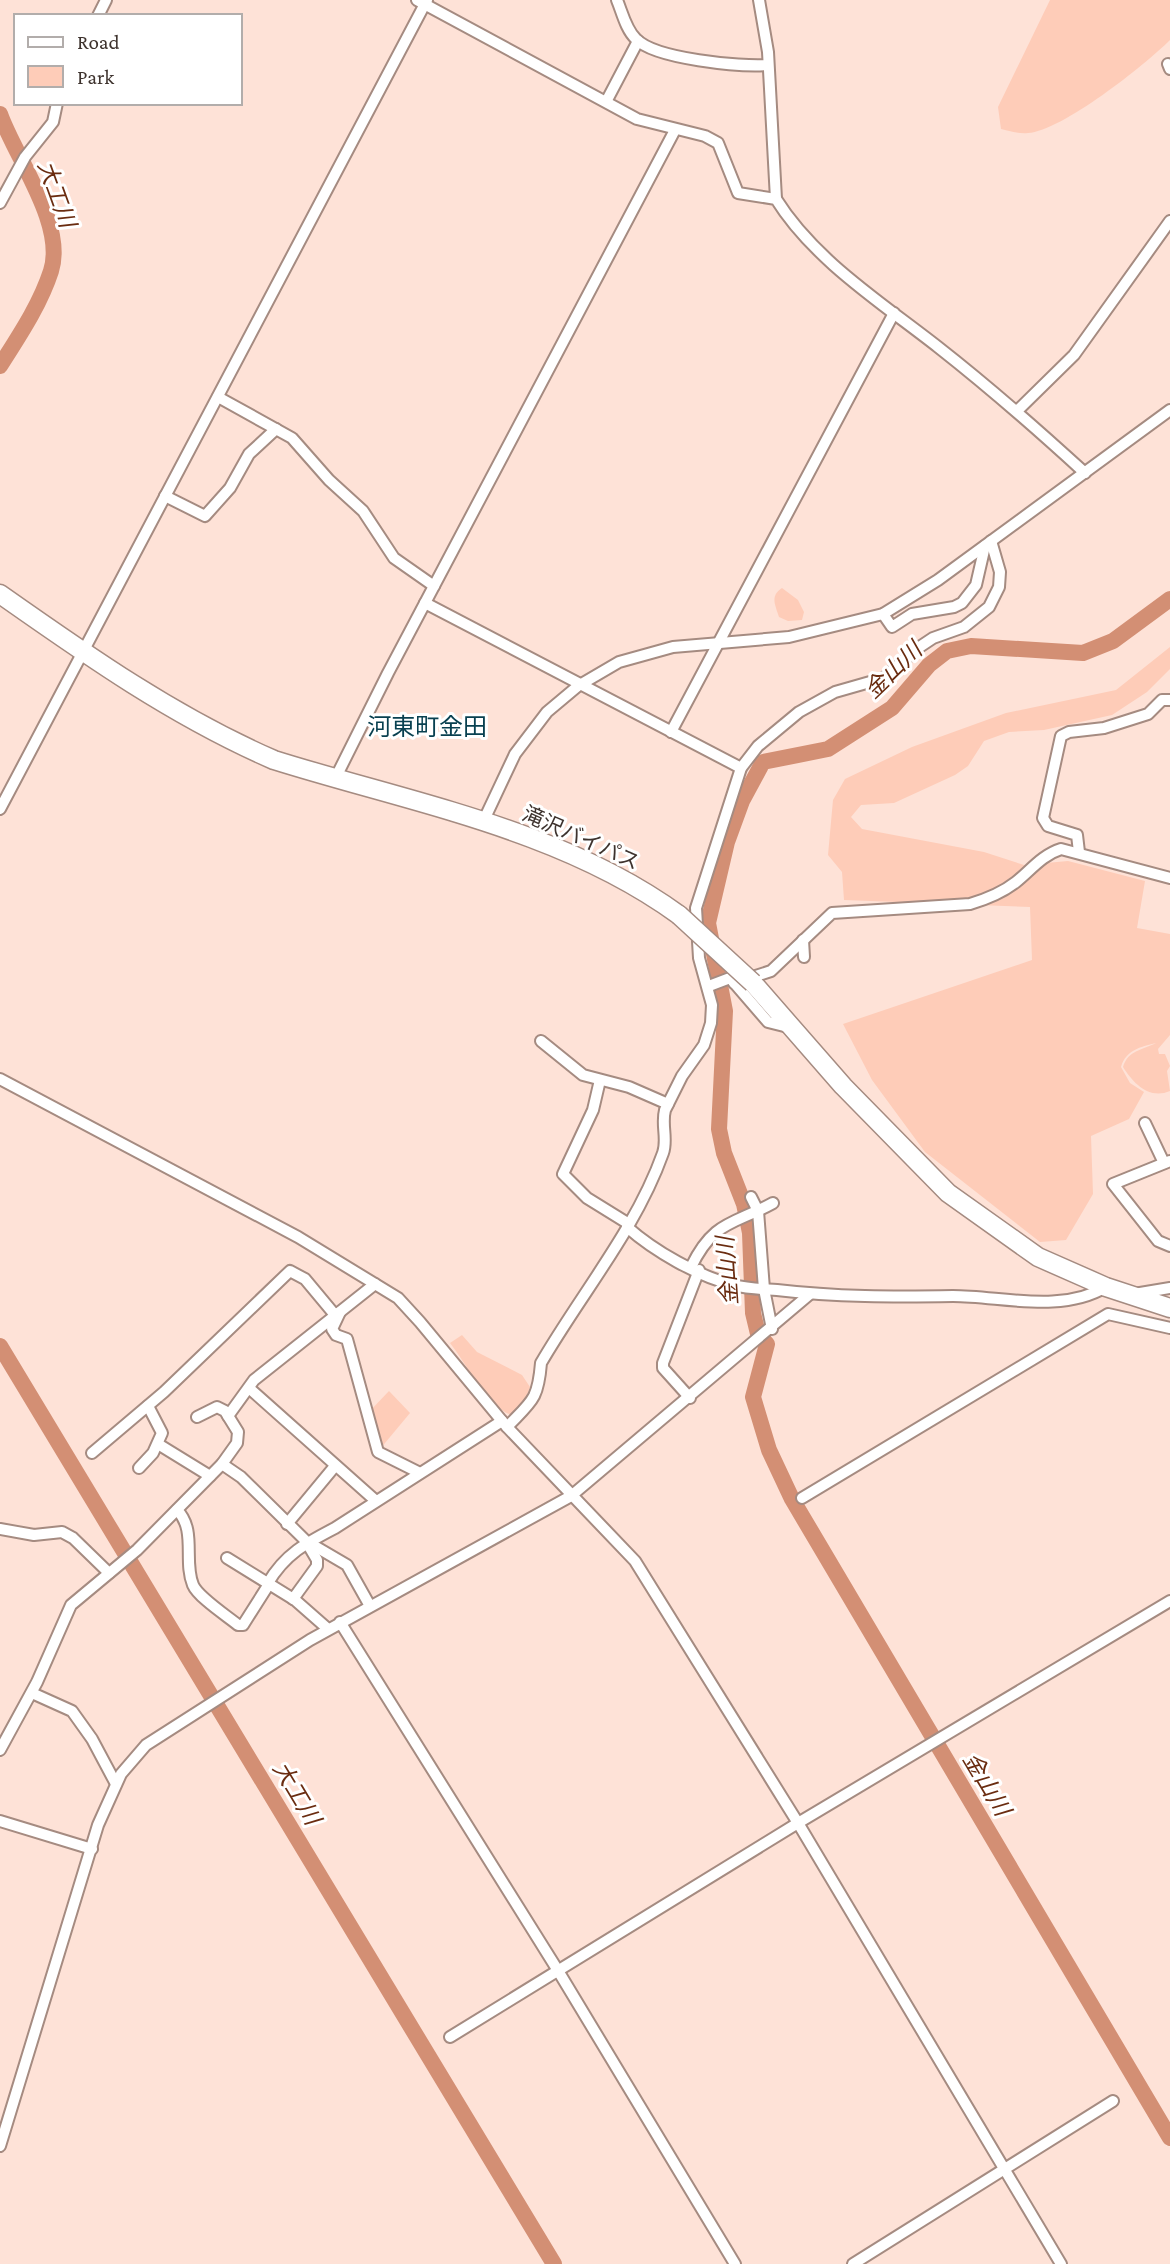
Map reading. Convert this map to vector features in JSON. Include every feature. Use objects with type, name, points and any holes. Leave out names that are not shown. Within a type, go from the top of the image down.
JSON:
[{"type":"highway","name":"滝沢バイパス","points":[[0,594],[82,651],[205,729],[274,760],[482,822],[601,867],[646,892],[679,915],[753,983],[843,1086],[948,1193],[1038,1257],[1105,1287],[1170,1308]]},
{"type":"street","points":[[617,0],[638,41],[694,60],[768,65]]},
{"type":"street","points":[[759,0],[768,65],[776,199],[786,215],[817,248],[1017,411],[1085,473]]},
{"type":"street","points":[[0,809],[423,1],[607,100],[637,119],[705,136],[718,143],[738,193],[776,199]]},
{"type":"street","points":[[607,100],[638,41]]},
{"type":"street","points":[[0,203],[25,157],[53,122],[57,105]]},
{"type":"street","points":[[335,779],[675,130]]},
{"type":"street","points":[[1017,411],[1074,355],[1170,221]]},
{"type":"street","points":[[671,732],[894,313]]},
{"type":"street","points":[[218,397],[299,445],[329,480],[363,511],[400,565],[434,586]]},
{"type":"street","points":[[482,822],[515,754],[547,712],[581,684],[619,662],[673,646],[789,637],[883,614],[902,605],[988,544],[1170,410]]},
{"type":"street","points":[[165,496],[205,516],[225,496],[249,454],[276,429]]},
{"type":"street","points":[[883,614],[892,627],[912,614],[962,603],[976,584],[988,544]]},
{"type":"street","points":[[177,1510],[186,1524],[191,1583],[197,1592],[239,1625],[243,1625],[283,1561],[306,1541],[335,1528],[420,1473],[505,1424],[534,1399],[540,1382],[541,1363],[628,1225],[663,1152],[662,1121],[668,1104],[708,1034],[712,1005],[709,986],[699,958],[696,908],[741,768],[758,746],[799,712],[835,692],[884,678],[918,648],[933,638],[964,626],[989,607],[999,587],[1000,572],[988,544]]},
{"type":"street","points":[[425,603],[741,768]]},
{"type":"street","points":[[1079,852],[1077,835],[1048,826],[1043,818],[1060,736],[1069,732],[1104,728],[1148,713],[1162,700],[1170,700]]},
{"type":"street","points":[[734,983],[771,971],[826,917],[841,911],[970,904],[987,900],[1014,884],[1050,852],[1066,849],[1113,865],[1170,878]]},
{"type":"street","points":[[803,940],[804,957]]},
{"type":"street","points":[[709,986],[730,978],[768,1022],[788,1030],[794,1028]]},
{"type":"street","points":[[541,1041],[574,1070],[629,1087],[668,1104]]},
{"type":"street","points":[[0,1079],[298,1237],[398,1298],[505,1424],[635,1562],[798,1823],[1061,2264]]},
{"type":"street","points":[[600,1080],[593,1110],[563,1174],[586,1198],[628,1225],[653,1248],[733,1285],[810,1294],[912,1299],[956,1296],[1006,1302],[1087,1296],[1105,1287]]},
{"type":"street","points":[[1145,1123],[1167,1162],[1112,1184],[1158,1241],[1170,1246]]},
{"type":"street","points":[[751,1196],[758,1211],[764,1289],[772,1329]]},
{"type":"street","points":[[690,1398],[663,1368],[663,1363],[695,1269],[708,1240],[727,1222],[773,1203]]},
{"type":"street","points":[[92,1454],[148,1406],[290,1271],[305,1279],[338,1313]]},
{"type":"street","points":[[228,1416],[254,1380],[375,1284]]},
{"type":"street","points":[[1128,1295],[1170,1288]]},
{"type":"street","points":[[0,2146],[92,1849],[116,1784],[146,1745],[328,1629],[571,1496],[772,1329],[810,1294]]},
{"type":"street","points":[[338,1313],[332,1329],[336,1335],[347,1339],[378,1452],[420,1473]]},
{"type":"street","points":[[802,1498],[1108,1314],[1170,1328]]},
{"type":"street","points":[[250,1388],[376,1501]]},
{"type":"street","points":[[139,1468],[158,1444],[161,1426],[148,1406]]},
{"type":"street","points":[[0,1750],[32,1693],[71,1605],[177,1510],[222,1464],[239,1437],[228,1416],[217,1407],[197,1417]]},
{"type":"street","points":[[158,1444],[210,1476]]},
{"type":"street","points":[[222,1464],[241,1477],[306,1541],[347,1565],[370,1606]]},
{"type":"street","points":[[287,1524],[335,1466]]},
{"type":"street","points":[[0,1530],[34,1535],[62,1532],[73,1538],[109,1573]]},
{"type":"street","points":[[293,1599],[317,1566],[317,1560],[306,1541]]},
{"type":"street","points":[[227,1558],[293,1599],[328,1629]]},
{"type":"street","points":[[450,2037],[798,1823],[1170,1601]]},
{"type":"street","points":[[340,1622],[557,1969],[735,2264]]},
{"type":"street","points":[[32,1693],[72,1711],[92,1739],[116,1784]]},
{"type":"street","points":[[0,1821],[92,1849]]},
{"type":"street","points":[[853,2264],[1113,2101]]},
{"type":"green space","points":[[1050,0],[1170,0],[1170,40],[1123,80],[1061,121],[1028,133],[1001,129],[998,107]]},
{"type":"green space","points":[[782,588],[798,600],[804,612],[802,620],[788,621],[779,617],[775,597]]},
{"type":"green space","points":[[1170,647],[1170,669],[1147,692],[1112,715],[1044,730],[1009,732],[984,741],[968,766],[955,775],[894,803],[861,805],[851,817],[862,829],[984,852],[1024,865],[1068,861],[1145,881],[1137,928],[1170,934],[1170,1035],[1158,1049],[1159,1054],[1165,1054],[1170,1066],[1167,1071],[1170,1091],[1149,1092],[1137,1084],[1123,1067],[1128,1057],[1136,1051],[1156,1043],[1139,1048],[1126,1057],[1121,1067],[1130,1083],[1144,1092],[1129,1119],[1091,1136],[1093,1194],[1066,1240],[1040,1242],[925,1152],[872,1080],[843,1024],[1032,960],[1030,907],[844,900],[842,872],[828,855],[833,800],[845,779],[912,747],[1006,713],[1116,690]]},
{"type":"green space","points":[[462,1335],[477,1352],[522,1375],[530,1387],[525,1400],[512,1415],[503,1411],[486,1395],[450,1343]]},
{"type":"green space","points":[[389,1391],[410,1413],[380,1449],[369,1412]]},
{"type":"waterway","name":"大工川","points":[[0,114],[37,191],[51,233],[54,253],[51,271],[41,296],[0,366]]},
{"type":"waterway","name":"金山川","points":[[1170,599],[1113,641],[1083,653],[971,646],[947,651],[929,665],[892,708],[828,749],[763,762],[742,801],[727,842],[708,923],[725,1011],[719,1129],[724,1153],[744,1204],[750,1233],[753,1313],[758,1334],[767,1344],[753,1397],[769,1450],[792,1499],[1170,2138]]},
{"type":"waterway","name":"大工川","points":[[0,1346],[554,2264]]},
{"type":"district","name":"河東町金田","points":[[427,726]]}]
